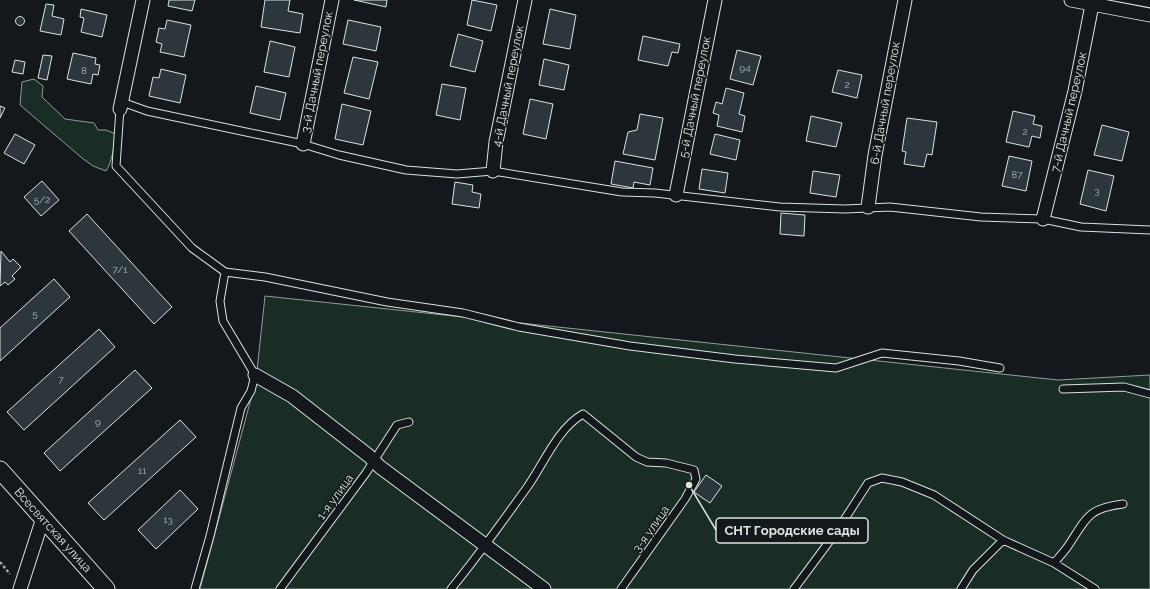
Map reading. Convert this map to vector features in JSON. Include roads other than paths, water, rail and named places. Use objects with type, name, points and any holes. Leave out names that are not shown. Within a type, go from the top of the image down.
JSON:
[{"type":"street","points":[[121,106],[144,0]]},
{"type":"street","name":"3-й Дачный переулок","points":[[302,144],[332,0]]},
{"type":"street","name":"4-й Дачный переулок","points":[[493,171],[496,142],[525,0]]},
{"type":"street","name":"5-й Дачный переулок","points":[[676,195],[716,0]]},
{"type":"street","name":"6-й Дачный переулок","points":[[868,207],[875,155],[905,0]]},
{"type":"street","points":[[1071,0],[1092,4],[1132,6],[1150,15]]},
{"type":"street","name":"7-й Дачный переулок","points":[[1043,219],[1075,91],[1092,4]]},
{"type":"street","points":[[255,375],[292,396],[374,460],[380,467],[544,589]]},
{"type":"street","name":"Всесвятская улица","points":[[0,470],[106,589]]},
{"type":"street","points":[[20,589],[43,518]]},
{"type":"lane","points":[[1000,368],[959,361],[882,353],[836,368],[735,359],[630,346],[526,329],[463,314],[388,302],[264,277],[225,272],[192,248],[116,166],[121,106],[302,144],[339,156],[406,170],[457,174],[493,171],[622,192],[676,195],[780,207],[845,210],[868,207],[890,207],[981,217],[1043,219],[1081,226],[1150,230]]},
{"type":"lane","points":[[195,589],[210,536],[241,408],[251,391],[255,375],[223,321],[220,301],[225,272]]},
{"type":"lane","points":[[1063,389],[1124,387],[1150,394]]},
{"type":"lane","name":"3-я улица","points":[[484,544],[528,486],[574,419],[583,414],[636,457],[647,462],[666,463],[694,470],[696,479],[685,499],[621,589]]},
{"type":"lane","name":"1-я улица","points":[[280,589],[398,425],[409,422]]},
{"type":"lane","points":[[794,589],[828,543],[868,483],[882,478],[902,482],[934,495],[1003,540],[1054,563],[1095,589]]},
{"type":"lane","points":[[1054,563],[1070,544],[1079,527],[1091,514],[1108,506],[1123,504]]},
{"type":"lane","points":[[961,589],[973,570],[1003,540]]},
{"type":"lane","points":[[451,589],[484,544]]},
{"type":"place","name":"СНТ Городские сады","points":[[689,485]]}]
